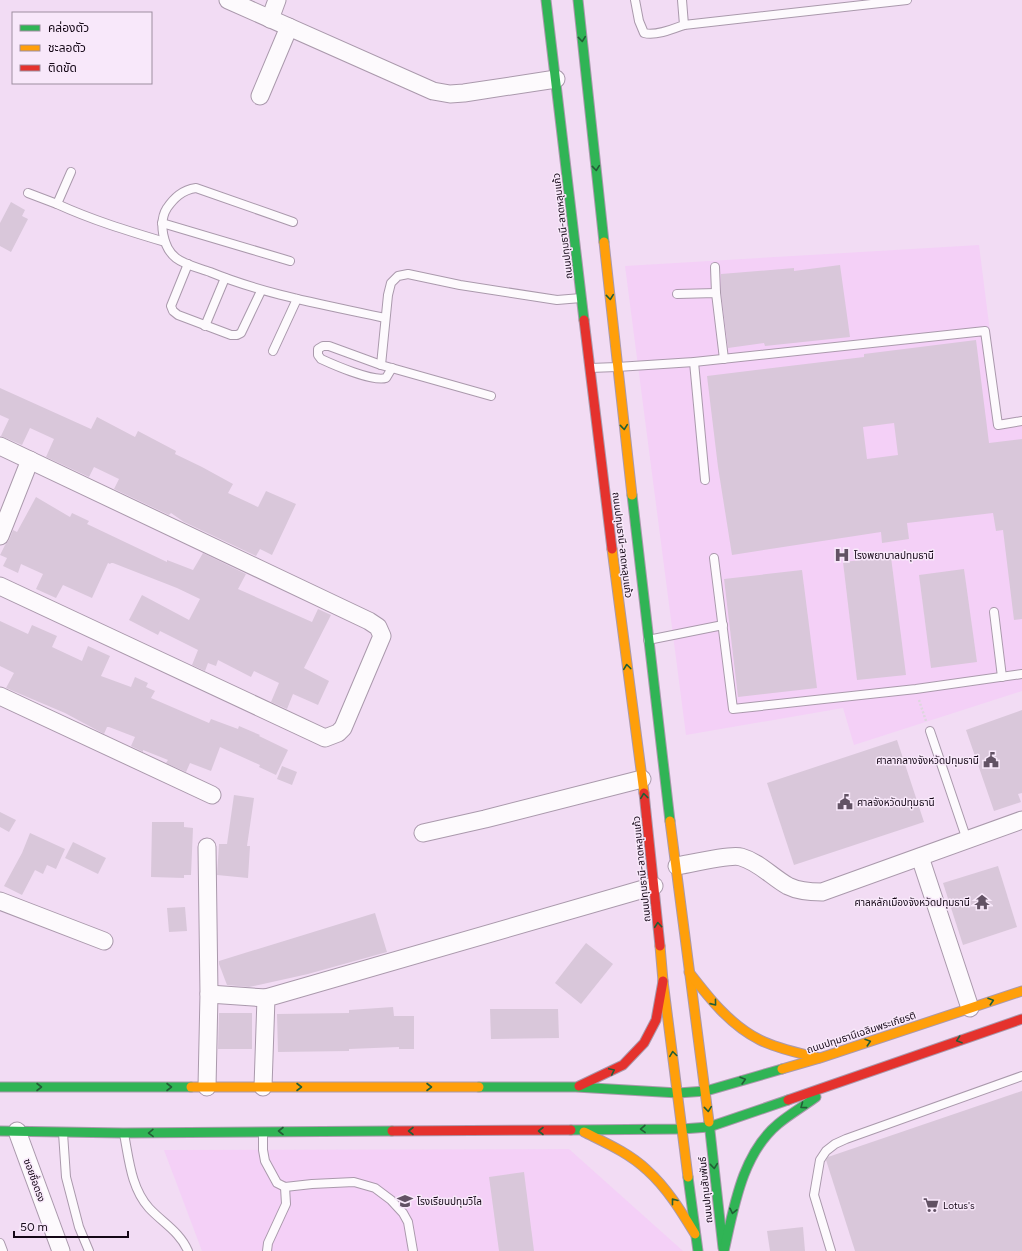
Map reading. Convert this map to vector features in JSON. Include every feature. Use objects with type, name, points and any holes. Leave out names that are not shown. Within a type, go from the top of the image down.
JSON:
[{"type":"main road","name":"ถนนปทุมธานี-ลาดหลุมแก้ว","points":[[546,0],[589,368],[642,779],[663,981],[678,1093]]},
{"type":"main road","name":"ถนนปทุมธานี-ลาดหลุมแก้ว","points":[[578,0],[648,640],[689,972],[706,1091]]},
{"type":"main road","points":[[689,972],[720,1010],[738,1026],[750,1034],[774,1046],[820,1058]]},
{"type":"main road","points":[[576,1087],[623,1065],[644,1043],[656,1020],[663,981]]},
{"type":"main road","name":"ถนนปทุมธานีเฉลิมพระเกียรติ","points":[[0,1087],[576,1087],[678,1093],[706,1091],[820,1058],[1022,991]]},
{"type":"main road","points":[[8,1131],[123,1133],[682,1129],[709,1127],[1022,1018]]},
{"type":"main road","points":[[724,1251],[736,1197],[747,1168],[761,1142],[778,1124],[834,1083]]},
{"type":"main road","name":"ถนนปทุมสัมพันธ์","points":[[706,1091],[724,1251]]},
{"type":"main road","name":"ถนนปทุมสัมพันธ์","points":[[678,1093],[698,1251]]},
{"type":"main road","points":[[580,1130],[611,1145],[639,1162],[659,1182],[677,1205],[695,1234]]},
{"type":"street","points":[[228,0],[433,91],[450,94],[464,93],[556,79]]},
{"type":"street","points":[[270,19],[277,0]]},
{"type":"street","points":[[260,96],[289,27]]},
{"type":"street","points":[[0,446],[369,621],[378,627],[382,636],[343,728],[325,738],[0,586]]},
{"type":"street","points":[[0,536],[30,460]]},
{"type":"street","points":[[0,696],[212,795]]},
{"type":"street","points":[[423,833],[485,819],[642,779]]},
{"type":"street","points":[[677,866],[739,856],[754,861],[789,887],[810,892],[822,892],[1022,820]]},
{"type":"street","points":[[207,847],[209,994],[207,1087]]},
{"type":"street","points":[[920,857],[970,1008]]},
{"type":"street","points":[[209,994],[266,998],[654,886]]},
{"type":"street","points":[[0,901],[104,941]]},
{"type":"street","points":[[263,1087],[266,998]]},
{"type":"street","name":"ซอยซื่อตรง","points":[[8,1131],[61,1251]]},
{"type":"lane","points":[[636,0],[639,20],[644,33],[647,34],[661,32],[684,25],[907,0]]},
{"type":"lane","points":[[682,0],[684,25]]},
{"type":"lane","points":[[57,204],[71,172]]},
{"type":"lane","points":[[293,222],[196,188],[184,191],[171,202],[165,211],[162,223],[165,242],[171,252],[177,258],[188,264],[261,291],[385,318]]},
{"type":"lane","points":[[28,193],[80,215],[165,242]]},
{"type":"lane","points":[[162,223],[290,261]]},
{"type":"lane","points":[[188,264],[171,306],[178,315],[205,326],[231,335],[237,335],[241,332],[261,291]]},
{"type":"lane","points":[[715,267],[716,293],[724,359]]},
{"type":"lane","points":[[381,365],[388,295],[391,283],[398,276],[408,274],[529,297],[556,300],[581,298]]},
{"type":"lane","points":[[205,326],[224,278]]},
{"type":"lane","points":[[677,294],[716,293]]},
{"type":"lane","points":[[273,352],[297,298]]},
{"type":"lane","points":[[589,368],[694,362],[985,331],[998,425],[1022,421]]},
{"type":"lane","points":[[392,368],[386,378],[380,379],[369,377],[321,359],[318,355],[318,349],[323,346],[329,346],[381,365],[392,368],[491,396]]},
{"type":"lane","points":[[694,362],[705,480]]},
{"type":"lane","points":[[714,558],[733,709],[916,689],[1022,674]]},
{"type":"lane","points":[[994,612],[1002,677]]},
{"type":"lane","points":[[648,640],[723,625]]},
{"type":"lane","points":[[930,731],[967,840]]},
{"type":"lane","points":[[831,1251],[814,1195],[820,1160],[826,1151],[835,1144],[846,1139],[1022,1076]]},
{"type":"lane","points":[[263,1131],[263,1150],[265,1161],[277,1183],[285,1187],[354,1182],[375,1188],[391,1200],[404,1213],[408,1222],[413,1251]]},
{"type":"lane","points":[[63,1132],[66,1177],[79,1227],[89,1251]]},
{"type":"lane","points":[[123,1133],[135,1186],[149,1208],[184,1241],[188,1251]]},
{"type":"lane","points":[[267,1251],[268,1243],[286,1204],[285,1187]]},
{"type":"lane","points":[[0,1243],[3,1251]]},
{"type":"path","points":[[916,689],[930,731]]},
{"type":"shaded area","name":"โรงพยาบาลปทุมธานี","points":[[979,245],[1001,419],[1022,416],[1022,691],[854,745],[843,708],[686,735],[625,266]]},
{"type":"shaded area","name":"โรงเรียนปทุมวิไล","points":[[569,1149],[683,1251],[202,1251],[164,1150]]},
{"type":"building","points":[[11,202],[25,210],[22,216],[28,219],[11,252],[0,246],[0,223]]},
{"type":"building","points":[[840,265],[850,337],[765,346],[764,343],[728,348],[721,293],[721,274],[794,268],[794,271]]},
{"type":"building","points":[[976,340],[989,443],[1022,439],[1022,619],[1014,620],[1003,530],[996,531],[993,513],[907,523],[909,539],[882,543],[881,532],[732,555],[718,467],[707,376],[864,357],[864,354]],"holes":[[[894,423],[898,455],[867,459],[863,427]]]},
{"type":"building","points":[[0,388],[91,429],[97,417],[135,437],[138,431],[176,451],[175,454],[233,484],[228,493],[258,507],[266,491],[296,504],[272,555],[260,549],[256,556],[184,522],[171,513],[169,515],[114,489],[119,479],[94,467],[89,477],[46,457],[54,439],[30,428],[22,445],[1,436],[9,419],[0,415]]},
{"type":"building","points":[[36,497],[70,517],[72,513],[89,521],[87,524],[167,562],[167,560],[193,570],[203,553],[246,574],[238,589],[312,622],[318,609],[331,615],[304,668],[329,681],[318,705],[293,694],[287,709],[271,702],[279,683],[254,671],[251,677],[218,660],[216,666],[208,663],[205,671],[192,665],[198,650],[160,631],[158,635],[129,620],[142,595],[189,620],[200,599],[177,588],[113,563],[108,563],[92,598],[63,585],[56,598],[36,589],[43,574],[21,564],[18,573],[3,566],[7,558],[0,555],[13,530],[17,532]]},
{"type":"building","points":[[891,557],[906,675],[857,680],[843,562]]},
{"type":"building","points":[[964,569],[977,662],[931,668],[919,575]]},
{"type":"building","points":[[802,570],[817,688],[738,697],[724,579]]},
{"type":"building","points":[[0,621],[28,634],[32,625],[57,636],[52,647],[82,661],[88,646],[110,656],[101,676],[131,687],[135,677],[148,683],[146,687],[155,691],[151,698],[209,723],[211,719],[238,729],[239,726],[288,750],[276,775],[259,767],[260,765],[220,747],[211,771],[190,763],[186,772],[166,763],[168,760],[143,750],[143,752],[131,746],[135,737],[109,727],[107,727],[104,734],[65,713],[6,688],[14,673],[0,666]]},
{"type":"building","name":"ศาลากลางจังหวัดปทุมธานี","points":[[1022,710],[1022,793],[1018,794],[1021,802],[994,811],[966,730]]},
{"type":"building","name":"ศาลจังหวัดปทุมธานี","points":[[897,740],[924,822],[794,865],[767,783]]},
{"type":"building","points":[[282,766],[297,772],[292,785],[277,779]]},
{"type":"building","points":[[234,795],[254,798],[247,846],[250,846],[248,878],[217,875],[219,844],[227,844]]},
{"type":"building","points":[[0,812],[16,820],[9,832],[0,827]]},
{"type":"building","points":[[152,822],[184,822],[184,827],[193,828],[191,875],[184,875],[184,878],[151,877]]},
{"type":"building","points":[[30,833],[65,849],[56,869],[47,865],[43,874],[35,870],[22,895],[4,886],[22,853]]},
{"type":"building","points":[[73,842],[106,858],[98,874],[65,858]]},
{"type":"building","points":[[998,866],[1017,927],[963,945],[943,883]]},
{"type":"building","points":[[185,907],[187,931],[169,932],[167,908]]},
{"type":"building","points":[[375,913],[387,952],[308,974],[249,987],[227,985],[219,961]]},
{"type":"building","points":[[586,943],[613,964],[581,1004],[555,983]]},
{"type":"building","points":[[393,1007],[394,1016],[414,1016],[414,1049],[399,1049],[399,1047],[349,1049],[349,1051],[278,1052],[277,1014],[349,1013],[349,1010]]},
{"type":"building","points":[[490,1009],[558,1009],[559,1038],[491,1039]]},
{"type":"building","points":[[219,1013],[252,1013],[252,1049],[218,1049]]},
{"type":"building","name":"Lotus's","points":[[1022,1091],[1022,1251],[855,1251],[826,1160],[828,1157]]},
{"type":"building","points":[[524,1172],[534,1251],[499,1251],[489,1177]]},
{"type":"building","points":[[803,1227],[805,1251],[770,1251],[767,1231]]},
{"type":"traffic: fast","points":[[546,0],[584,320]]},
{"type":"traffic: fast","points":[[578,0],[604,242]]},
{"type":"traffic: fast","points":[[632,495],[670,821]]},
{"type":"traffic: fast","points":[[479,1087],[576,1087],[678,1093],[706,1091],[782,1069]]},
{"type":"traffic: fast","points":[[0,1087],[191,1087]]},
{"type":"traffic: fast","points":[[724,1251],[741,1182],[756,1150],[766,1136],[778,1124],[816,1097]]},
{"type":"traffic: fast","points":[[571,1130],[682,1129],[709,1127],[788,1100]]},
{"type":"traffic: fast","points":[[709,1122],[723,1248]]},
{"type":"traffic: fast","points":[[0,1131],[123,1133],[392,1131]]},
{"type":"traffic: fast","points":[[688,1177],[698,1251]]},
{"type":"traffic: slow","points":[[604,242],[632,495]]},
{"type":"traffic: slow","points":[[612,549],[644,793]]},
{"type":"traffic: slow","points":[[670,821],[709,1122]]},
{"type":"traffic: slow","points":[[660,946],[663,981],[688,1177]]},
{"type":"traffic: slow","points":[[689,972],[721,1010],[749,1034],[774,1046],[819,1058]]},
{"type":"traffic: slow","points":[[782,1069],[820,1058],[1022,991]]},
{"type":"traffic: slow","points":[[191,1087],[479,1087]]},
{"type":"traffic: slow","points":[[584,1132],[625,1153],[647,1170],[667,1192],[695,1234]]},
{"type":"traffic: jam","points":[[584,320],[612,549]]},
{"type":"traffic: jam","points":[[644,793],[660,946]]},
{"type":"traffic: jam","points":[[579,1086],[623,1065],[644,1043],[656,1020],[663,981]]},
{"type":"traffic: jam","points":[[788,1100],[1022,1019]]},
{"type":"traffic: jam","points":[[392,1131],[571,1130]]},
{"type":"place","name":"โรงพยาบาลปทุมธานี","points":[[842,555]]},
{"type":"place","name":"ศาลากลางจังหวัดปทุมธานี","points":[[991,760]]},
{"type":"place","name":"ศาลจังหวัดปทุมธานี","points":[[845,802]]},
{"type":"place","name":"ศาลหลักเมืองจังหวัดปทุมธานี","points":[[982,902]]},
{"type":"place","name":"โรงเรียนปทุมวิไล","points":[[405,1201]]},
{"type":"place","name":"Lotus's","points":[[931,1205]]}]
